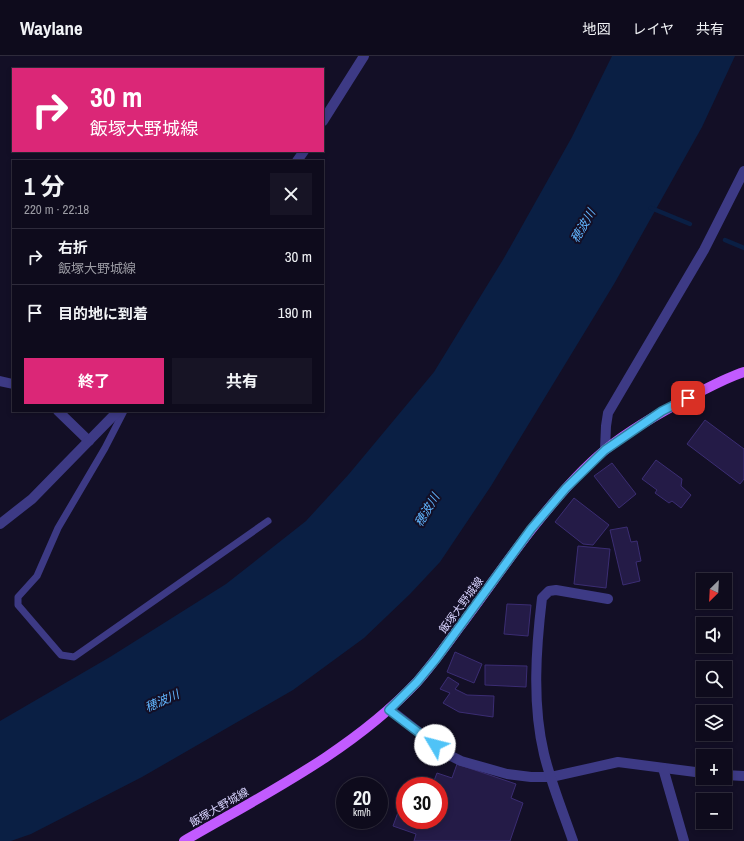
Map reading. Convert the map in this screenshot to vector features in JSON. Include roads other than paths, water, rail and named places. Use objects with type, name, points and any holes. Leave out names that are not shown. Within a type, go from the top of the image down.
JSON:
[{"type":"main road","name":"飯塚大野城線","points":[[184,841],[308,770],[389,710],[417,682],[436,659],[531,529],[566,488],[605,450],[662,411],[727,378],[744,372]]},
{"type":"street","points":[[324,119],[364,56]]},
{"type":"street","points":[[605,450],[608,413],[704,250],[744,171]]},
{"type":"street","points":[[0,381],[12,384]]},
{"type":"street","points":[[59,412],[88,441]]},
{"type":"street","points":[[0,524],[32,499],[117,412]]},
{"type":"street","points":[[574,841],[550,777],[544,753],[538,714],[536,651],[542,598],[549,591],[556,590],[608,599]]},
{"type":"street","points":[[389,710],[447,754],[462,761],[507,774],[531,777],[550,777],[618,762],[696,772]]},
{"type":"street","points":[[663,768],[684,841]]},
{"type":"street","points":[[732,775],[744,776]]},
{"type":"lane","points":[[123,412],[105,448],[58,528],[37,576],[18,597],[18,605],[61,655],[74,657],[268,521]]},
{"type":"water","name":"穂波川","points":[[612,56],[735,56],[702,127],[614,284],[491,486],[440,562],[410,594],[364,638],[293,690],[142,777],[31,834],[11,841],[0,841],[0,721],[110,657],[226,584],[306,521],[349,474],[434,372],[504,258],[572,137]]},
{"type":"waterway","points":[[651,208],[690,224]]},
{"type":"waterway","points":[[725,240],[744,248]]}]
